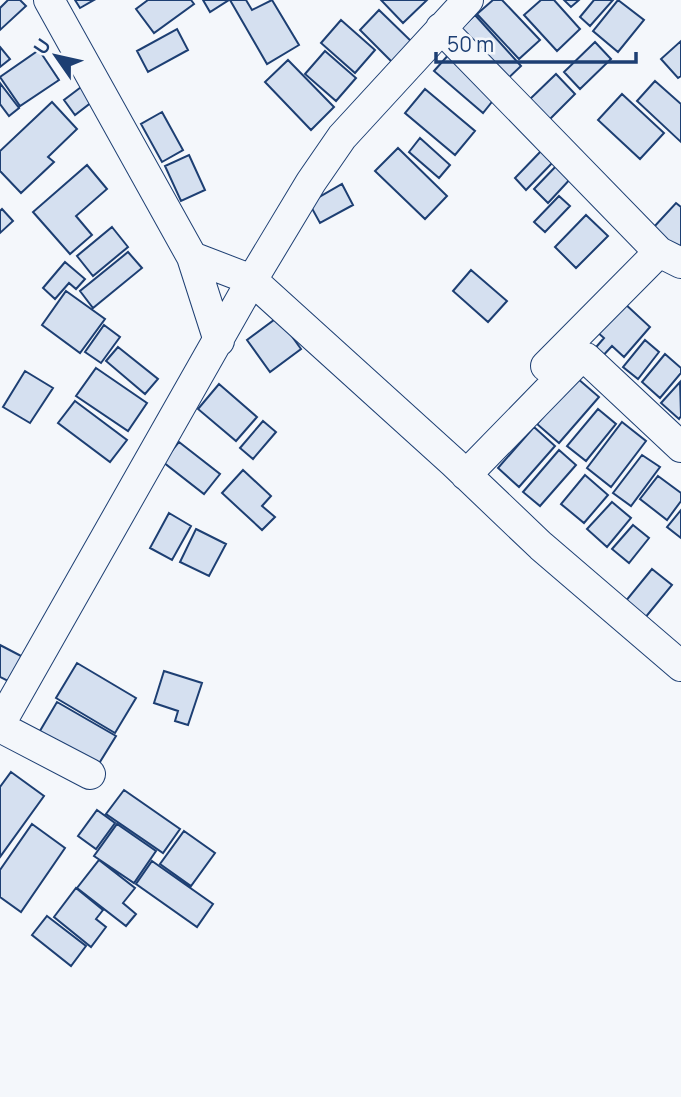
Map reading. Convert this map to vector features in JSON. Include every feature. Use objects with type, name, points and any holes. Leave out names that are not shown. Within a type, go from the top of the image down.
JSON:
[{"type":"street","points":[[49,0],[192,257],[219,341]]},
{"type":"street","points":[[90,774],[0,726],[252,280],[311,182],[342,137],[468,0]]},
{"type":"street","points":[[441,29],[670,257],[460,469]]},
{"type":"street","points":[[192,257],[252,280],[541,546],[681,666]]},
{"type":"street","points":[[460,469],[581,357],[586,358],[681,447]]},
{"type":"building","points":[[8,0],[20,0],[26,6],[0,30],[0,8]]},
{"type":"building","points":[[75,0],[94,0],[80,8]]},
{"type":"building","points":[[148,0],[191,0],[194,4],[154,33],[136,9]]},
{"type":"building","points":[[203,0],[229,0],[210,12]]},
{"type":"building","points":[[230,0],[246,0],[252,10],[272,0],[299,45],[267,64]]},
{"type":"building","points":[[381,0],[427,0],[403,23]]},
{"type":"building","points":[[493,0],[502,0],[540,40],[519,59],[477,14]]},
{"type":"building","points":[[541,0],[554,0],[580,29],[557,51],[524,15]]},
{"type":"building","points":[[564,0],[579,0],[571,7]]},
{"type":"building","points":[[594,0],[613,0],[590,26],[580,17]]},
{"type":"building","points":[[618,0],[644,20],[618,52],[593,31]]},
{"type":"building","points":[[379,10],[413,43],[393,63],[360,30]]},
{"type":"building","points":[[475,15],[521,66],[500,86],[454,35]]},
{"type":"building","points":[[341,20],[375,50],[355,73],[321,43]]},
{"type":"building","points":[[177,29],[188,50],[148,72],[137,51]]},
{"type":"building","points":[[681,41],[681,76],[678,78],[661,59]]},
{"type":"building","points":[[595,42],[611,59],[580,89],[564,72]]},
{"type":"building","points":[[0,47],[10,59],[0,67]]},
{"type":"building","points":[[39,50],[59,80],[20,106],[0,77]]},
{"type":"building","points":[[325,51],[356,78],[336,101],[305,74]]},
{"type":"building","points":[[451,52],[499,93],[483,113],[434,71]]},
{"type":"building","points":[[288,60],[334,107],[311,130],[265,82]]},
{"type":"building","points":[[556,74],[575,94],[548,121],[528,101]]},
{"type":"building","points":[[655,81],[681,104],[681,142],[637,101]]},
{"type":"building","points":[[0,83],[19,108],[9,116],[0,104]]},
{"type":"building","points":[[85,84],[97,98],[75,115],[64,100]]},
{"type":"building","points":[[425,89],[475,131],[455,155],[405,113]]},
{"type":"building","points":[[622,94],[664,133],[640,159],[598,120]]},
{"type":"building","points":[[52,102],[77,129],[48,157],[54,162],[21,193],[0,171],[0,151]]},
{"type":"building","points":[[162,112],[183,150],[162,162],[141,124]]},
{"type":"building","points":[[420,138],[450,165],[439,178],[409,152]]},
{"type":"building","points":[[398,148],[447,196],[425,219],[375,171]]},
{"type":"building","points":[[543,149],[555,160],[526,190],[515,178]]},
{"type":"building","points":[[189,155],[205,190],[181,201],[165,166]]},
{"type":"building","points":[[559,163],[573,176],[548,203],[534,189]]},
{"type":"building","points":[[87,165],[107,189],[76,216],[92,235],[70,254],[33,212]]},
{"type":"building","points":[[342,184],[353,205],[320,223],[309,203]]},
{"type":"building","points":[[559,196],[570,206],[545,232],[534,222]]},
{"type":"building","points":[[676,203],[681,207],[681,245],[677,250],[653,228]]},
{"type":"building","points":[[2,209],[13,221],[0,233],[0,211]]},
{"type":"building","points":[[586,215],[608,236],[576,268],[555,247]]},
{"type":"building","points":[[112,227],[128,247],[93,276],[77,256]]},
{"type":"building","points":[[128,252],[142,268],[93,308],[80,291]]},
{"type":"building","points":[[65,262],[85,279],[76,289],[69,283],[55,299],[43,288]]},
{"type":"building","points":[[471,270],[507,301],[488,322],[453,291]]},
{"type":"building","points":[[66,291],[105,319],[80,353],[42,325]]},
{"type":"building","points":[[623,302],[650,327],[624,357],[612,346],[599,360],[591,353],[604,338],[596,331]]},
{"type":"building","points":[[278,317],[301,349],[270,372],[247,340]]},
{"type":"building","points":[[104,325],[120,337],[101,363],[85,352]]},
{"type":"building","points":[[645,340],[659,352],[638,379],[623,367]]},
{"type":"building","points":[[118,347],[158,379],[145,394],[106,361]]},
{"type":"building","points":[[665,354],[681,368],[681,373],[660,398],[642,382]]},
{"type":"building","points":[[96,368],[147,403],[128,431],[76,396]]},
{"type":"building","points":[[25,371],[53,388],[30,423],[3,407]]},
{"type":"building","points":[[577,378],[599,397],[559,443],[537,424]]},
{"type":"building","points":[[680,382],[681,416],[679,419],[661,403]]},
{"type":"building","points":[[219,384],[257,417],[236,441],[198,409]]},
{"type":"building","points":[[75,401],[127,440],[110,462],[58,423]]},
{"type":"building","points":[[598,409],[616,424],[586,461],[567,446]]},
{"type":"building","points":[[263,421],[276,432],[253,459],[240,448]]},
{"type":"building","points":[[622,422],[646,441],[611,487],[587,468]]},
{"type":"building","points":[[534,427],[555,446],[519,487],[498,468]]},
{"type":"building","points":[[179,442],[220,474],[204,494],[163,462]]},
{"type":"building","points":[[559,450],[576,465],[540,506],[523,492]]},
{"type":"building","points":[[642,455],[660,467],[631,506],[613,493]]},
{"type":"building","points":[[243,470],[271,496],[262,506],[275,517],[262,530],[222,493]]},
{"type":"building","points":[[585,475],[608,495],[584,523],[561,504]]},
{"type":"building","points":[[658,476],[681,493],[681,501],[667,520],[640,499]]},
{"type":"building","points":[[612,502],[631,518],[607,547],[587,529]]},
{"type":"building","points":[[681,510],[681,538],[667,527]]},
{"type":"building","points":[[169,513],[191,526],[172,560],[150,548]]},
{"type":"building","points":[[633,525],[649,538],[629,563],[612,549]]},
{"type":"building","points":[[196,529],[226,544],[209,576],[180,562]]},
{"type":"building","points":[[652,569],[672,585],[640,624],[620,608]]},
{"type":"building","points":[[0,645],[25,658],[12,683],[0,677]]},
{"type":"building","points":[[77,663],[136,698],[115,733],[56,698]]},
{"type":"building","points":[[164,671],[202,683],[188,725],[175,721],[178,711],[154,703]]},
{"type":"building","points":[[57,702],[116,736],[95,770],[37,736]]},
{"type":"building","points":[[11,772],[44,796],[0,857],[0,787]]},
{"type":"building","points":[[124,790],[180,829],[163,853],[106,814]]},
{"type":"building","points":[[97,810],[115,823],[96,849],[78,836]]},
{"type":"building","points":[[32,824],[65,848],[21,912],[0,897],[0,870]]},
{"type":"building","points":[[117,824],[156,851],[134,883],[94,856]]},
{"type":"building","points":[[184,831],[215,853],[191,886],[160,864]]},
{"type":"building","points":[[99,860],[135,888],[123,903],[136,914],[126,926],[77,888]]},
{"type":"building","points":[[152,861],[213,904],[197,927],[136,884]]},
{"type":"building","points":[[76,888],[103,910],[96,919],[106,927],[91,947],[54,917]]},
{"type":"building","points":[[47,916],[86,946],[71,966],[32,935]]}]
